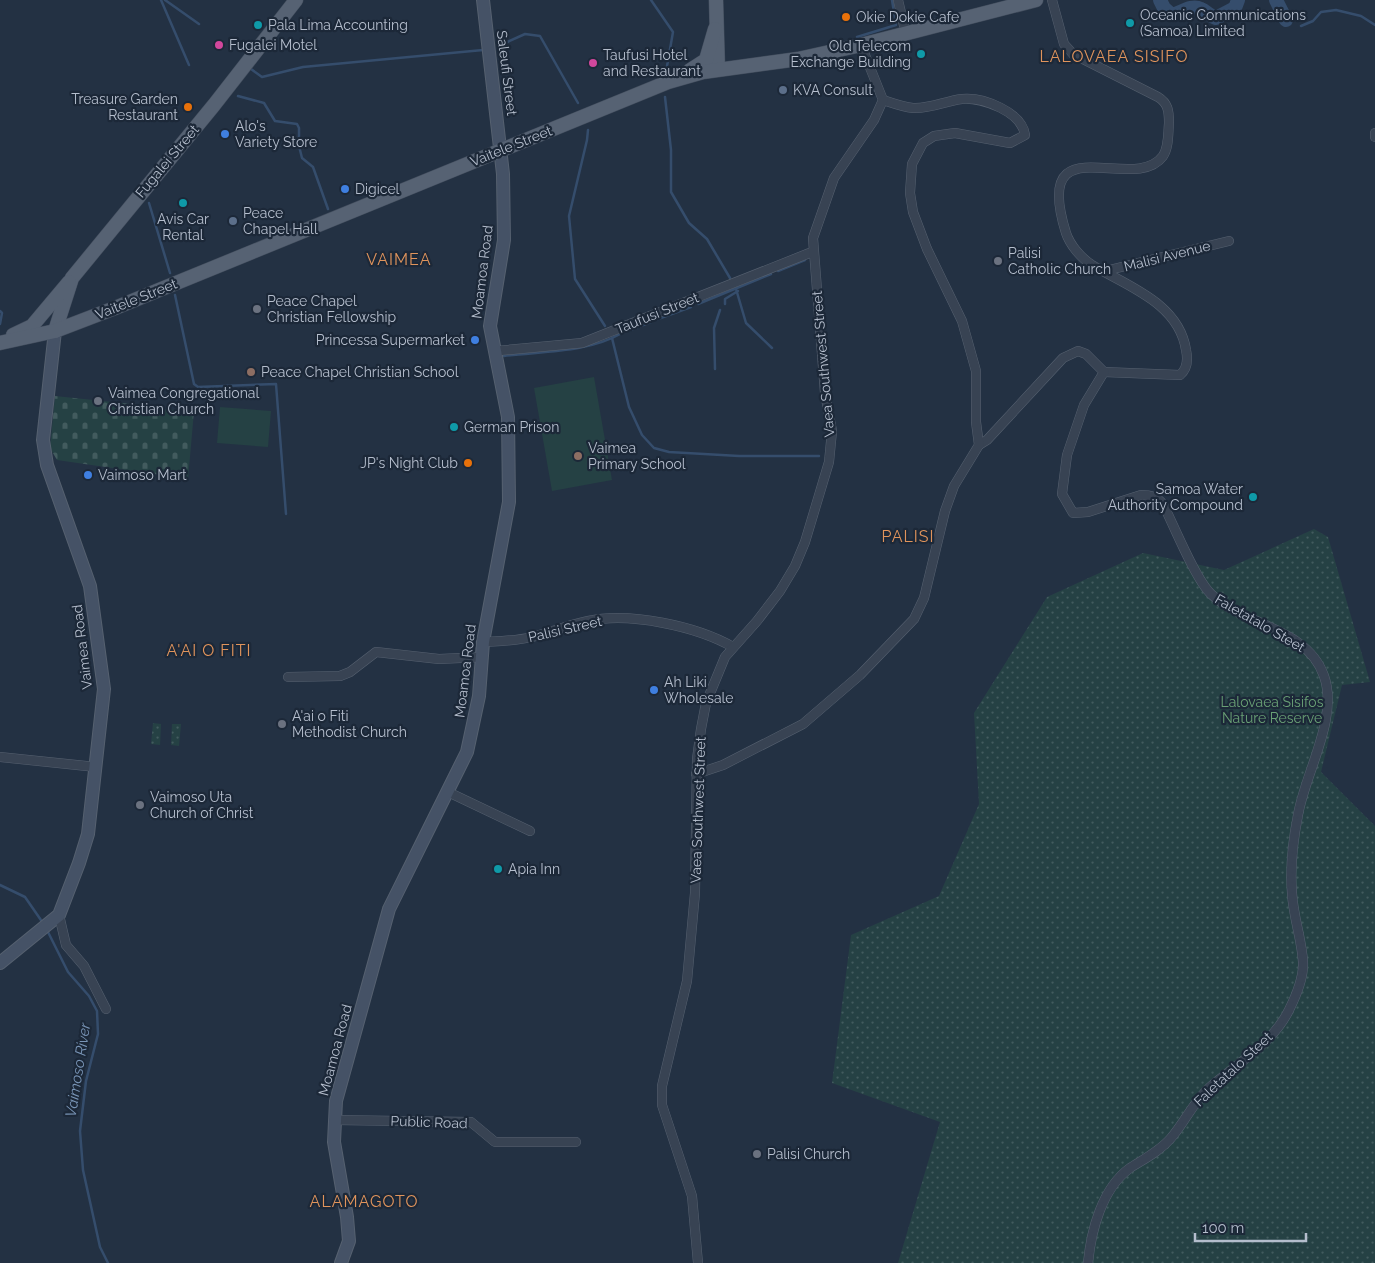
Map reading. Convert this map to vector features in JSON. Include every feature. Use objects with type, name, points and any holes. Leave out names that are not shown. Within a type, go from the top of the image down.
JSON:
[{"type":"main road","name":"Fugalei Street","points":[[54,331],[72,278],[214,105],[296,0]]},
{"type":"main road","points":[[716,0],[718,69]]},
{"type":"main road","name":"Vaitele Street","points":[[0,343],[54,331],[115,308],[650,89],[689,76],[718,69],[798,59],[906,34],[1036,0]]},
{"type":"main road","points":[[716,29],[723,52],[727,58],[752,64]]},
{"type":"main road","points":[[650,89],[701,65],[709,53],[716,29]]},
{"type":"main road","points":[[72,278],[70,302],[74,312],[79,315],[115,308]]},
{"type":"main road","points":[[0,338],[32,326],[72,278]]},
{"type":"street","name":"Saleufi Street","points":[[483,0],[502,150]]},
{"type":"street","points":[[898,0],[906,34]]},
{"type":"street","points":[[696,774],[723,765],[803,724],[860,675],[914,619],[924,598],[945,511],[954,486],[979,445],[987,440],[1045,375],[1070,354],[1078,351],[1086,354],[1104,372],[1180,375],[1184,371],[1187,361],[1184,338],[1179,327],[1146,294],[1091,264],[1077,252],[1067,235],[1059,201],[1059,188],[1072,170],[1084,166],[1132,170],[1149,166],[1163,156],[1167,144],[1168,107],[1165,100],[1073,54],[1064,44],[1052,0]]},
{"type":"street","points":[[861,45],[883,100],[912,108],[932,107],[964,99],[981,102],[1014,116],[1024,126],[1025,135],[1010,143],[955,133],[934,136],[923,143],[912,164],[910,193],[913,212],[927,249],[962,321],[976,371],[976,422],[979,445]]},
{"type":"street","name":"Vaea Southwest Street","points":[[698,1263],[692,1196],[662,1106],[662,1086],[687,981],[695,893],[696,774],[706,703],[725,657],[780,591],[795,566],[805,542],[829,462],[832,431],[825,393],[812,252],[813,238],[834,178],[874,120],[883,100]]},
{"type":"street","name":"Moamoa Road","points":[[342,1263],[349,1241],[347,1217],[335,1150],[334,1120],[336,1100],[389,909],[448,792],[469,742],[479,696],[482,642],[509,502],[508,418],[490,326],[504,240],[502,150]]},
{"type":"street","name":"Malisi Avenue","points":[[1105,271],[1230,241]]},
{"type":"street","name":"Taufusi Street","points":[[496,351],[582,343],[812,252]]},
{"type":"street","name":"Vaimea Road","points":[[0,963],[56,918],[88,834],[104,689],[90,586],[47,465],[43,440],[54,331]]},
{"type":"street","name":"Faletatalo Steet","points":[[1088,1263],[1098,1216],[1114,1185],[1128,1170],[1170,1140],[1188,1111],[1208,1089],[1256,1050],[1287,1014],[1298,991],[1303,962],[1292,892],[1292,859],[1301,801],[1324,725],[1328,693],[1324,676],[1311,653],[1288,637],[1220,601],[1205,587],[1164,504],[1158,498],[1150,495],[1141,495],[1088,512],[1073,513],[1068,507],[1062,494],[1067,455],[1084,405],[1104,372]]},
{"type":"street","name":"Palisi Street","points":[[482,642],[530,638],[590,620],[616,619],[663,624],[718,638],[733,647]]},
{"type":"street","points":[[288,677],[340,676],[350,672],[376,652],[439,659],[482,657]]},
{"type":"street","points":[[0,758],[96,767]]},
{"type":"street","points":[[448,792],[530,831]]},
{"type":"street","points":[[56,918],[66,945],[84,966],[106,1009]]},
{"type":"street","name":"Public Road","points":[[334,1120],[471,1122],[496,1142],[576,1142]]},
{"type":"green space","points":[[594,377],[612,480],[552,491],[534,388]]},
{"type":"green space","name":"Vaimea Congregational Christian Church","points":[[55,396],[141,405],[142,408],[194,411],[188,479],[57,460],[50,448]]},
{"type":"green space","points":[[220,407],[271,411],[268,447],[217,443]]},
{"type":"green space","name":"Lalovaea Sisifos Nature Reserve","points":[[1314,529],[1328,537],[1370,682],[1342,685],[1321,772],[1375,826],[1375,1263],[898,1263],[940,1122],[832,1083],[851,935],[939,896],[979,804],[974,713],[1047,597],[1143,553],[1224,570]]},
{"type":"green space","points":[[153,723],[161,724],[160,745],[151,744]]},
{"type":"green space","points":[[172,724],[181,724],[179,746],[171,745]]},
{"type":"waterway","points":[[161,0],[189,65]]},
{"type":"waterway","points":[[165,0],[199,24]]},
{"type":"waterway","points":[[651,0],[673,32],[666,72]]},
{"type":"waterway","points":[[858,40],[857,37],[896,25],[892,0]]},
{"type":"waterway","points":[[1160,0],[1164,8],[1172,15],[1190,8],[1197,8],[1216,18],[1235,8],[1238,0]]},
{"type":"waterway","points":[[1276,0],[1286,20]]},
{"type":"waterway","points":[[1301,26],[1313,21],[1321,12],[1336,10],[1361,16],[1375,25]]},
{"type":"waterway","points":[[503,44],[525,34],[540,36],[578,103]]},
{"type":"waterway","points":[[251,69],[262,77],[303,67],[483,50]]},
{"type":"waterway","points":[[238,96],[264,103],[275,121],[297,124],[302,158],[313,167],[328,209]]},
{"type":"waterway","points":[[665,97],[671,150],[671,192],[689,223],[707,239],[730,278]]},
{"type":"waterway","points":[[588,130],[569,216],[575,279],[605,326]]},
{"type":"waterway","points":[[149,203],[170,273]]},
{"type":"waterway","points":[[778,271],[805,260]]},
{"type":"waterway","points":[[698,304],[771,274]]},
{"type":"waterway","points":[[736,289],[746,323],[772,348]]},
{"type":"waterway","points":[[725,304],[725,299],[738,291]]},
{"type":"waterway","points":[[175,295],[194,384],[198,387],[276,384],[286,514]]},
{"type":"waterway","points":[[658,319],[691,307]]},
{"type":"waterway","points":[[715,369],[714,328],[720,310]]},
{"type":"waterway","points":[[0,311],[2,313],[0,324]]},
{"type":"waterway","points":[[630,330],[651,322]]},
{"type":"waterway","points":[[504,356],[580,348],[609,340],[622,333]]},
{"type":"waterway","points":[[612,338],[629,407],[642,435],[654,448],[669,452],[739,456],[819,456]]},
{"type":"waterway","name":"Vaimoso River","points":[[0,885],[25,897],[43,923]]},
{"type":"waterway","name":"Vaimoso River","points":[[47,930],[68,972],[89,996],[97,1011],[98,1034],[86,1081],[80,1131],[83,1170],[100,1247],[108,1263]]},
{"type":"place","name":"Okie Dokie Cafe","points":[[846,17]]},
{"type":"place","name":"Oceanic Communications (Samoa) Limited","points":[[1130,23]]},
{"type":"place","name":"Pala Lima Accounting","points":[[258,25]]},
{"type":"place","name":"Fugalei Motel","points":[[219,45]]},
{"type":"place","name":"Old Telecom Exchange Building","points":[[921,54]]},
{"type":"place","name":"Taufusi Hotel and Restaurant","points":[[593,63]]},
{"type":"place","name":"KVA Consult","points":[[783,90]]},
{"type":"place","name":"Treasure Garden Restaurant","points":[[188,107]]},
{"type":"place","name":"Alo's Variety Store","points":[[225,134]]},
{"type":"place","name":"Digicel","points":[[345,189]]},
{"type":"place","name":"Avis Car Rental","points":[[183,203]]},
{"type":"place","name":"Peace Chapel Hall","points":[[233,221]]},
{"type":"place","name":"Palisi Catholic Church","points":[[998,261]]},
{"type":"place","name":"Peace Chapel Christian Fellowship","points":[[257,309]]},
{"type":"place","name":"Princessa Supermarket","points":[[475,340]]},
{"type":"place","name":"Peace Chapel Christian School","points":[[251,372]]},
{"type":"place","name":"Vaimea Congregational Christian Church","points":[[98,401]]},
{"type":"place","name":"German Prison","points":[[454,427]]},
{"type":"place","name":"Vaimea Primary School","points":[[578,456]]},
{"type":"place","name":"JP's Night Club","points":[[468,463]]},
{"type":"place","name":"Vaimoso Mart","points":[[88,475]]},
{"type":"place","name":"Samoa Water Authority Compound","points":[[1253,497]]},
{"type":"place","name":"Ah Liki Wholesale","points":[[654,690]]},
{"type":"place","name":"A'ai o Fiti Methodist Church","points":[[282,724]]},
{"type":"place","name":"Vaimoso Uta Church of Christ","points":[[140,805]]},
{"type":"place","name":"Apia Inn","points":[[498,869]]},
{"type":"place","name":"Palisi Church","points":[[757,1154]]},
{"type":"district","name":"LALOVAEA SISIFO","points":[[1114,56]]},
{"type":"district","name":"VAIMEA","points":[[399,259]]},
{"type":"district","name":"PALISI","points":[[908,536]]},
{"type":"district","name":"A'AI O FITI","points":[[209,650]]},
{"type":"district","name":"ALAMAGOTO","points":[[364,1201]]}]
